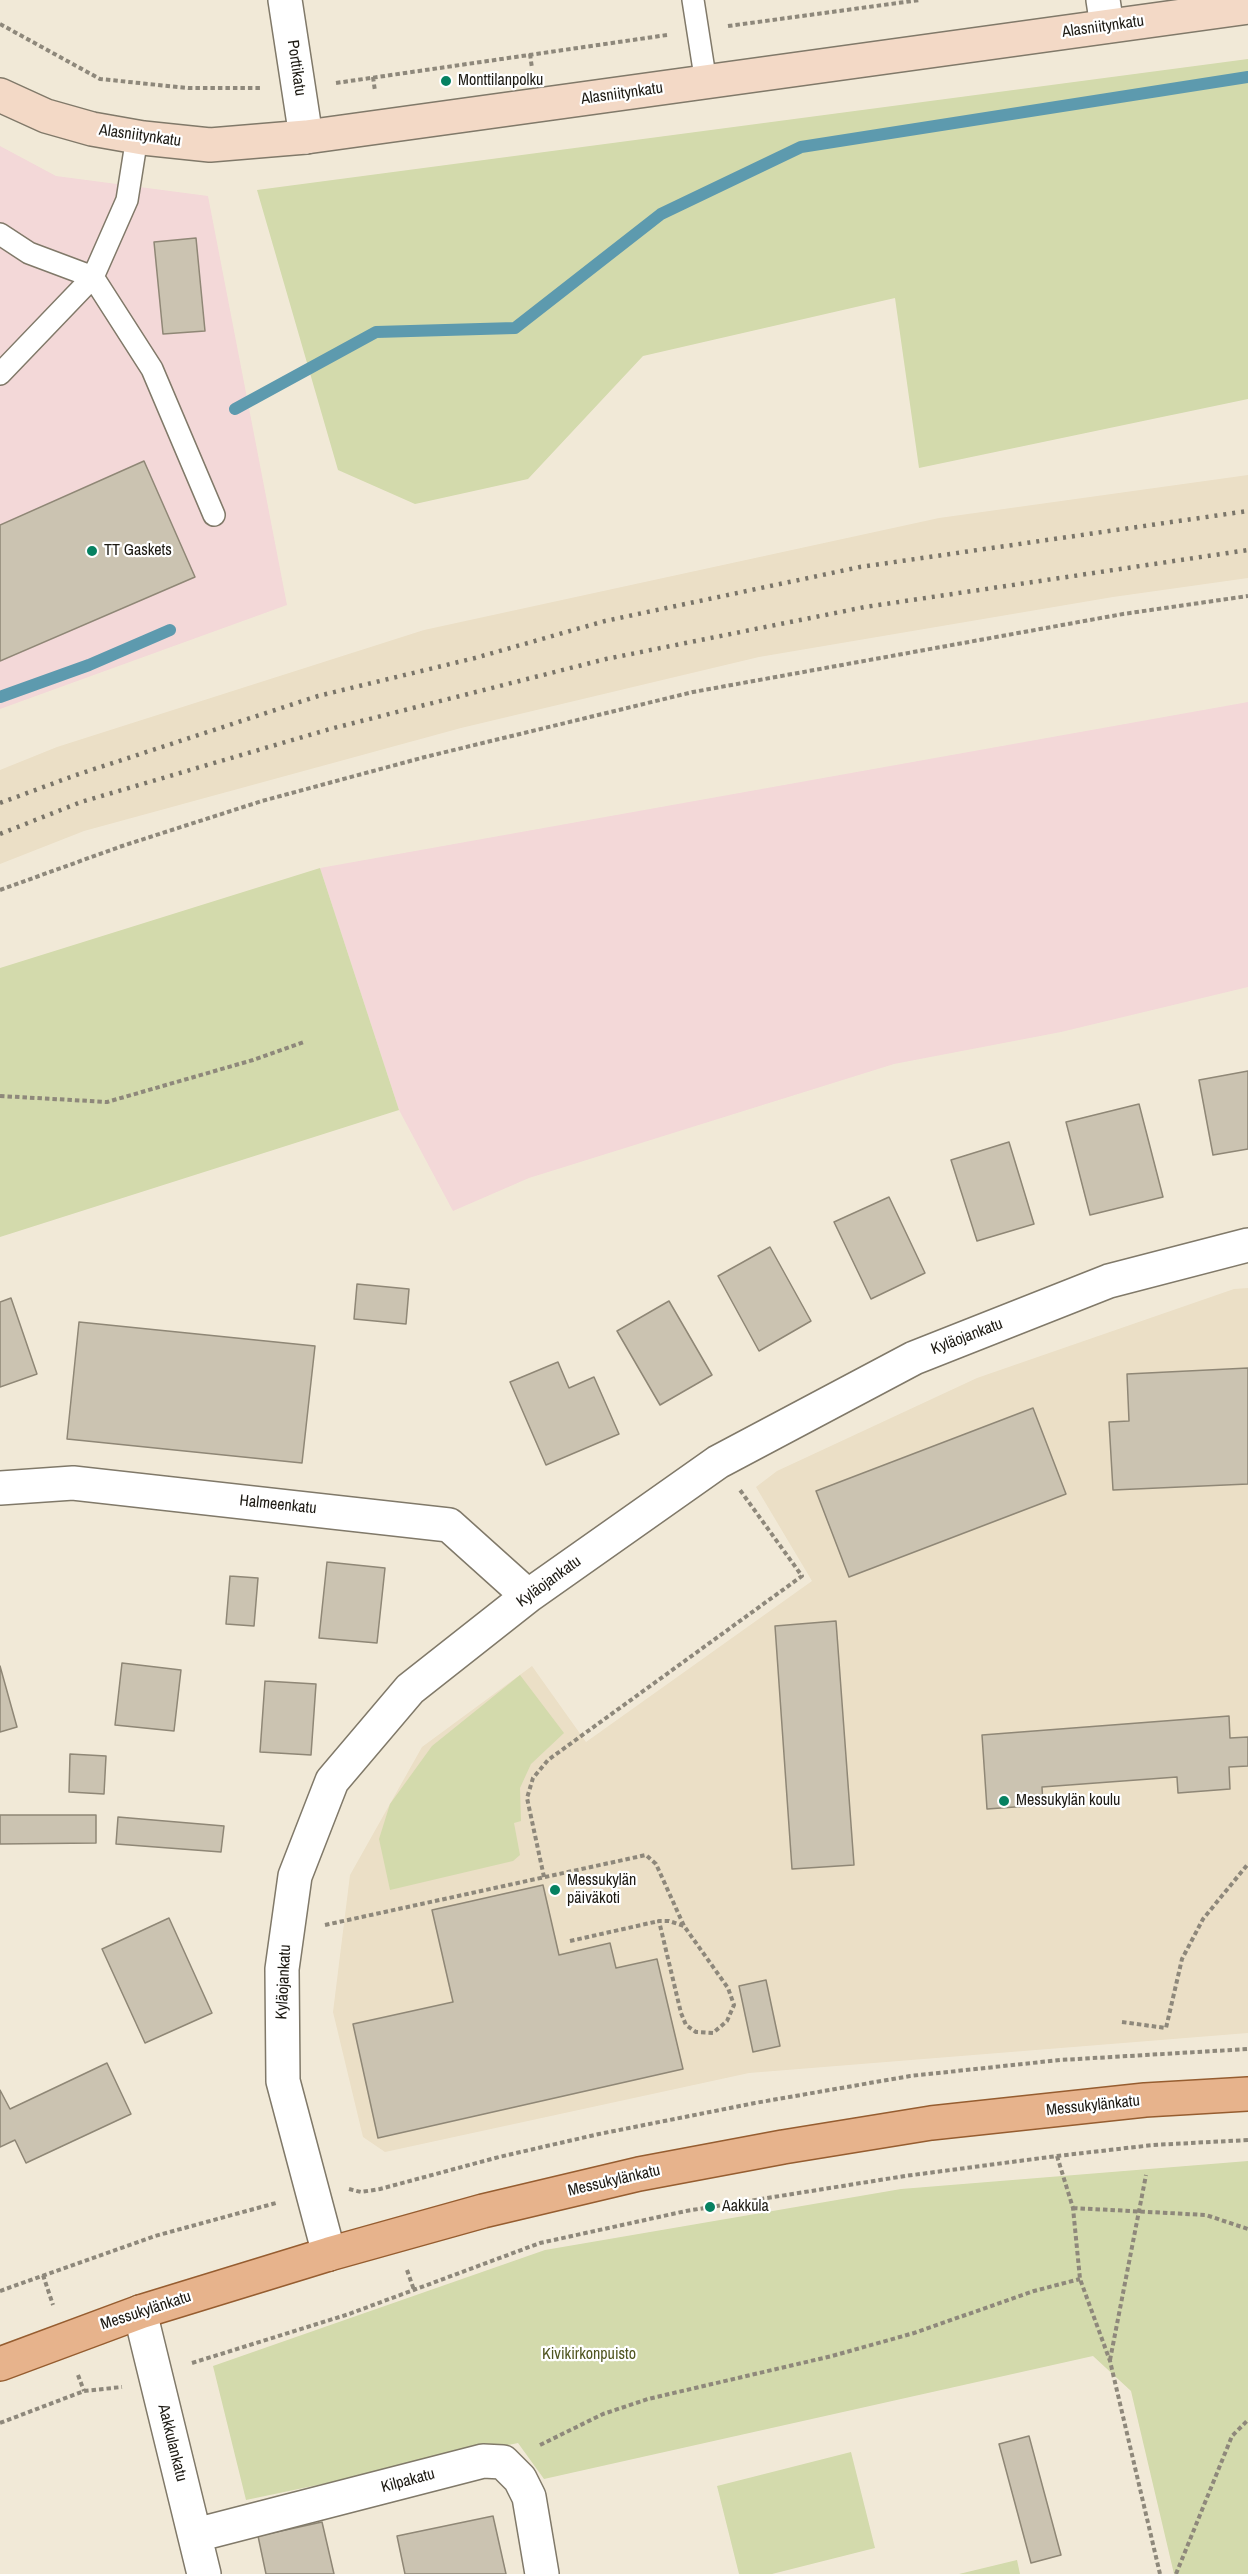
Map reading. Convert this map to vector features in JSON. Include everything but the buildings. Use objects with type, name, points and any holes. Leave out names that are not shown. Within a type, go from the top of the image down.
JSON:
[{"type":"main road","name":"Messukylänkatu","points":[[0,2364],[140,2312],[329,2254],[483,2211],[639,2174],[783,2147],[947,2121],[1145,2100],[1248,2094]]},
{"type":"street","name":"Porttikatu","points":[[285,0],[306,137]]},
{"type":"street","name":"Alasniitynkatu","points":[[0,96],[46,116],[92,129],[137,137],[210,145],[306,137],[706,83],[1105,13],[1248,7]]},
{"type":"street","name":"Kyläojankatu","points":[[329,2254],[283,2081],[282,1969],[295,1876],[332,1781],[410,1689],[528,1596],[718,1462],[914,1358],[1109,1281],[1248,1245]]},
{"type":"street","name":"Halmeenkatu","points":[[0,1488],[81,1484],[449,1525],[528,1596]]},
{"type":"street","name":"Aakkulankatu","points":[[140,2312],[204,2574]]},
{"type":"street","name":"Kilpakatu","points":[[196,2535],[483,2461],[503,2462]]},
{"type":"street","points":[[503,2462],[520,2479],[529,2498],[542,2574]]},
{"type":"lane","points":[[693,0],[706,83]]},
{"type":"lane","points":[[0,374],[93,277],[127,200],[137,137]]},
{"type":"lane","points":[[0,234],[29,253],[93,277],[152,369],[214,515]]},
{"type":"path","points":[[0,24],[100,79],[188,88],[299,88],[921,0]]},
{"type":"path","points":[[0,890],[122,846],[262,801],[425,756],[693,692],[1123,614],[1248,597]]},
{"type":"path","points":[[0,1096],[107,1102],[253,1060],[304,1042]]},
{"type":"path","points":[[544,1877],[527,1798],[533,1778],[548,1760],[802,1576],[735,1483]]},
{"type":"path","points":[[322,1926],[646,1855],[656,1864],[684,1926],[728,1989],[734,2005],[727,2021],[713,2033],[696,2032],[686,2025],[658,1922]]},
{"type":"path","points":[[1122,2022],[1166,2028],[1182,1959],[1203,1919],[1248,1864]]},
{"type":"path","points":[[570,1941],[658,1922],[669,1921],[684,1926]]},
{"type":"path","points":[[0,2423],[84,2391],[123,2387],[349,2314],[540,2243],[721,2205],[905,2176],[1153,2145],[1248,2140]]},
{"type":"path","points":[[1057,2156],[1074,2208],[1080,2279],[1110,2361],[1160,2574]]},
{"type":"path","points":[[1110,2361],[1146,2175]]},
{"type":"path","points":[[2,2290],[155,2236],[313,2193]]},
{"type":"path","points":[[1074,2208],[1206,2215],[1248,2229]]},
{"type":"path","points":[[503,2462],[603,2414],[648,2399],[832,2356],[914,2333],[1034,2291],[1080,2279]]},
{"type":"path","points":[[1176,2574],[1232,2436],[1248,2420]]},
{"type":"shaded area","points":[[0,146],[56,176],[208,196],[287,605],[0,709]]},
{"type":"shaded area","points":[[1248,475],[1248,578],[1113,597],[759,657],[461,728],[84,831],[0,864],[0,770],[57,747],[424,630],[939,518]]},
{"type":"shaded area","points":[[1248,702],[1248,987],[1061,1032],[894,1064],[529,1178],[453,1211],[399,1110],[320,868]]},
{"type":"shaded area","name":"Messukylän koulu","points":[[1248,1288],[1248,2033],[749,2073],[385,2152],[363,2137],[333,2012],[350,1875],[422,1747],[532,1666],[586,1742],[812,1581],[756,1487],[777,1471],[977,1378],[1234,1289]]},
{"type":"green space","points":[[1248,59],[1248,399],[919,468],[895,298],[643,356],[528,479],[415,504],[338,470],[257,190]]},
{"type":"green space","points":[[320,868],[399,1110],[0,1237],[0,968]]},
{"type":"green space","points":[[520,1675],[564,1733],[531,1764],[520,1788],[521,1821],[514,1823],[520,1855],[513,1861],[390,1890],[379,1839],[390,1804],[432,1746]]},
{"type":"green space","name":"Kivikirkonpuisto","points":[[1248,2161],[1248,2574],[1174,2574],[1131,2391],[1093,2356],[544,2479],[518,2443],[246,2500],[213,2366],[545,2250],[901,2189]]},
{"type":"green space","points":[[851,2452],[875,2548],[772,2574],[739,2574],[717,2486]]},
{"type":"green space","points":[[1017,2560],[1020,2574],[959,2574]]},
{"type":"waterway","points":[[235,409],[376,332],[515,328],[661,214],[801,147],[1248,77]]},
{"type":"waterway","points":[[0,697],[89,665],[170,630]]},
{"type":"railway","points":[[0,803],[76,775],[318,696],[475,658],[605,621],[860,567],[1248,511]]},
{"type":"railway","points":[[0,834],[81,802],[330,729],[606,659],[865,607],[1248,550]]},
{"type":"place","name":"Monttilanpolku","points":[[446,81]]},
{"type":"place","name":"TT Gaskets","points":[[92,551]]},
{"type":"place","name":"Messukylän koulu","points":[[1004,1801]]},
{"type":"place","name":"Messukylän päiväkoti","points":[[555,1890]]},
{"type":"place","name":"Aakkula","points":[[710,2207]]}]
